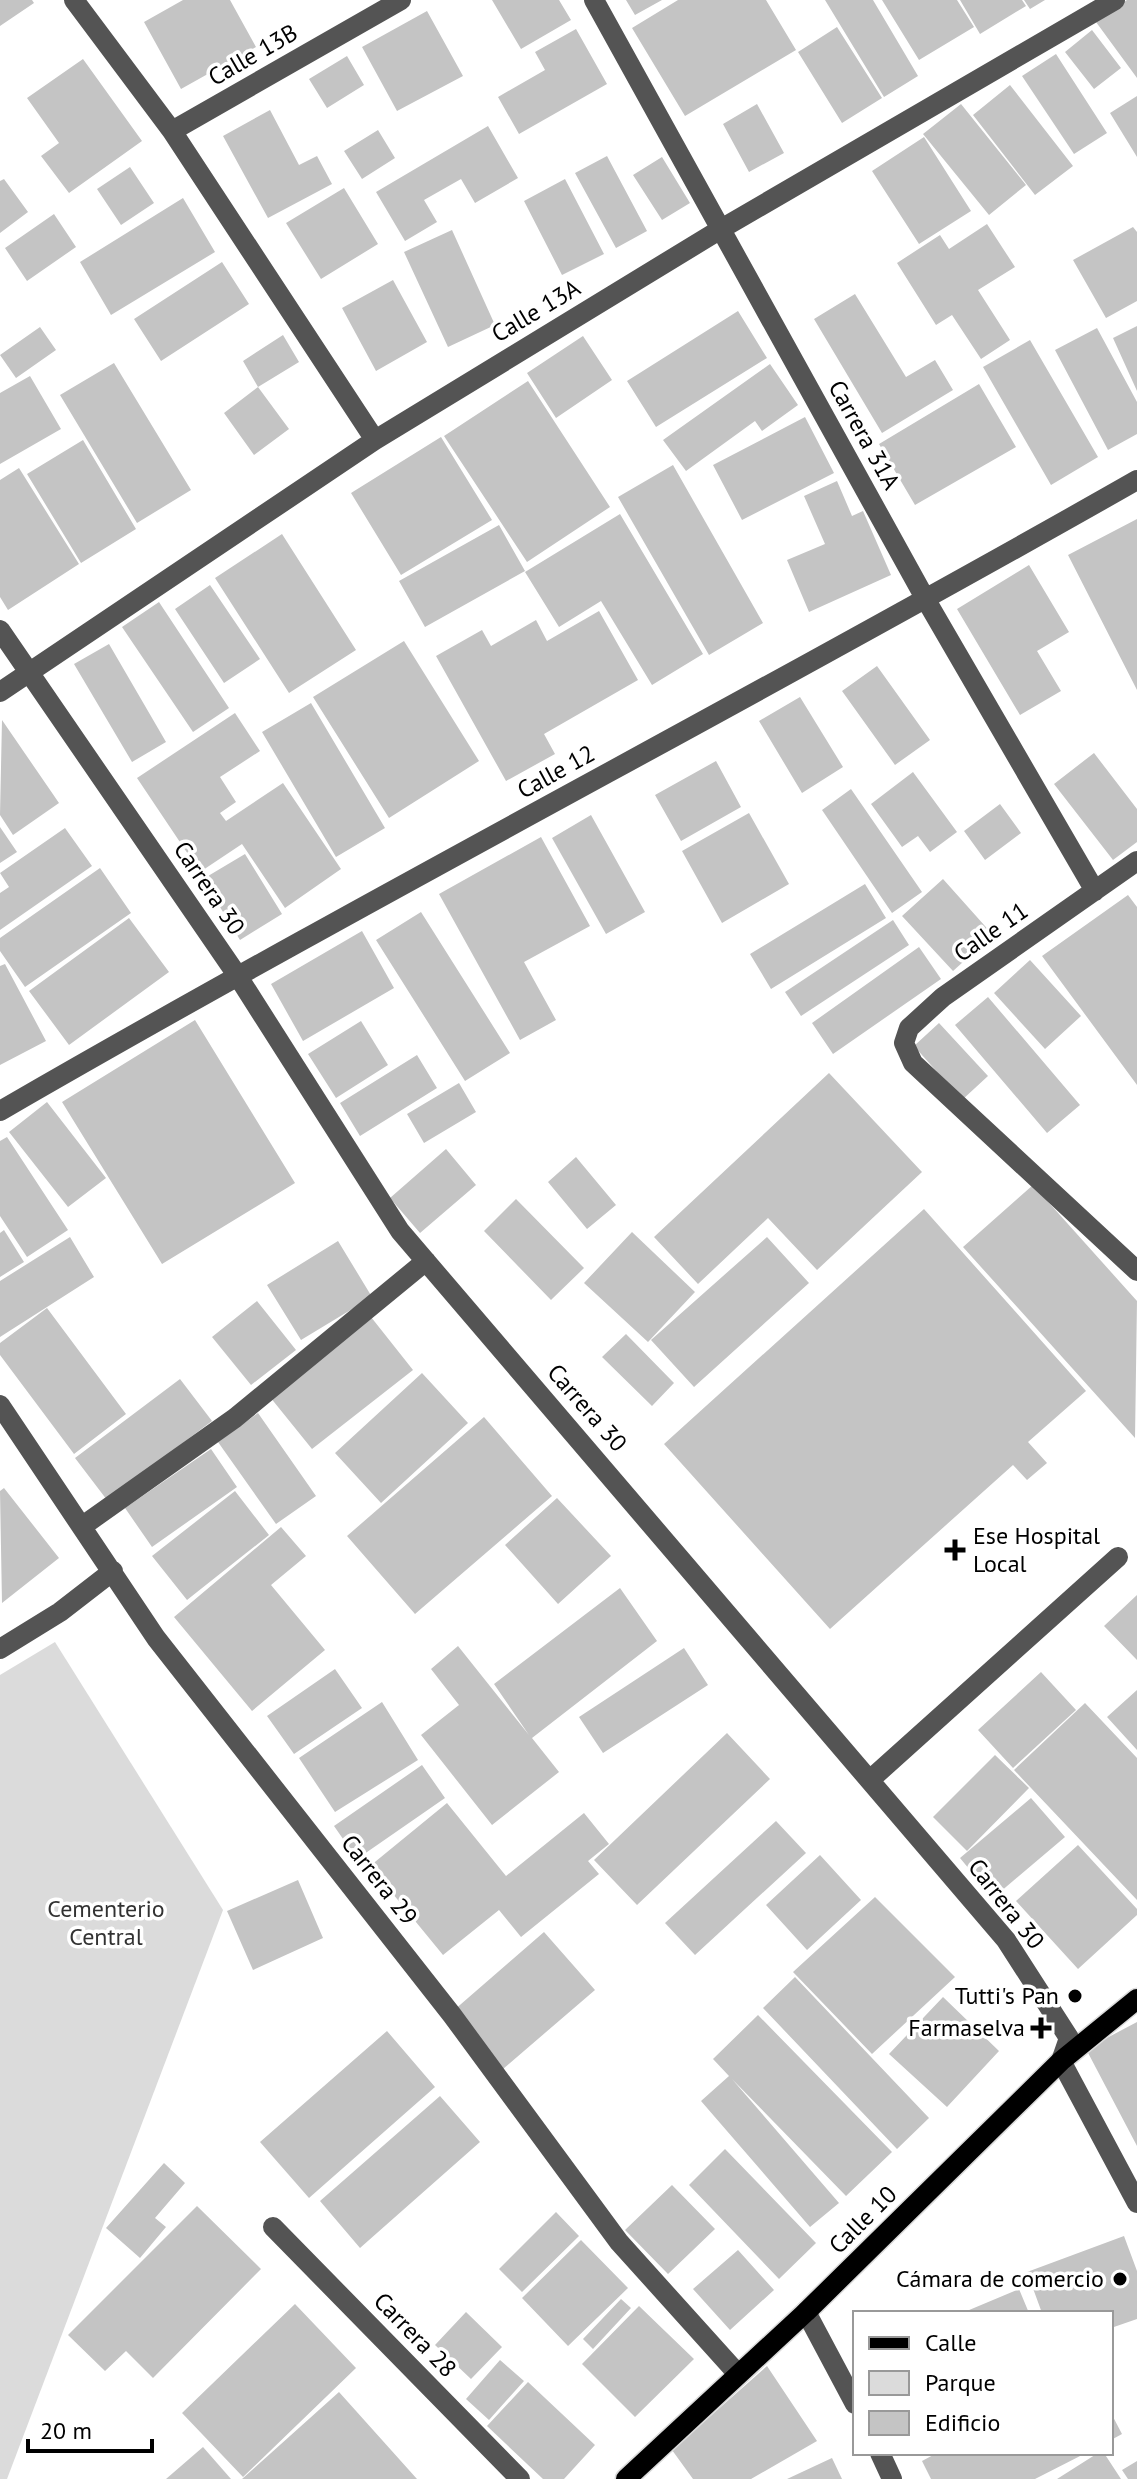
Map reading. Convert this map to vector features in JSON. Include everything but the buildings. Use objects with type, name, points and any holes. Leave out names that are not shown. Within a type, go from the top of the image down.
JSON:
[{"type":"main road","name":"Calle 10","points":[[626,2479],[806,2312],[1061,2061],[1137,1999]]},
{"type":"street","points":[[74,0],[172,131],[375,440]]},
{"type":"street","name":"Calle 13B","points":[[172,131],[401,0]]},
{"type":"street","name":"Carrera 31A","points":[[594,0],[926,600],[1095,891]]},
{"type":"street","name":"Calle 13A","points":[[0,692],[375,440],[721,229],[1115,0]]},
{"type":"street","name":"Calle 12","points":[[0,1111],[237,975],[926,600],[1137,480]]},
{"type":"street","name":"Carrera 30","points":[[0,630],[237,975],[400,1231],[1006,1940],[1069,2038],[1061,2061],[1137,2203]]},
{"type":"street","name":"Calle 11","points":[[1137,861],[921,1014],[909,1028],[904,1043],[913,1063],[1137,1271]]},
{"type":"street","points":[[84,1525],[235,1418],[426,1261]]},
{"type":"street","name":"Carrera 29","points":[[0,1405],[84,1525],[156,1638],[452,2015],[619,2242],[737,2373]]},
{"type":"street","points":[[871,1779],[1118,1557]]},
{"type":"street","points":[[0,1649],[60,1612],[113,1571]]},
{"type":"street","name":"Carrera 28","points":[[273,2227],[520,2479]]},
{"type":"street","points":[[806,2312],[853,2400]]},
{"type":"street","points":[[881,2455],[892,2479]]},
{"type":"green space","name":"Cementerio Central","points":[[55,1642],[223,1910],[7,2479],[0,2479],[0,1675]]},
{"type":"place","name":"Ese Hospital Local","points":[[955,1550]]},
{"type":"place","name":"Tutti's Pan","points":[[1075,1996]]},
{"type":"place","name":"Farmaselva","points":[[1041,2028]]},
{"type":"place","name":"Cámara de comercio","points":[[1120,2279]]}]
